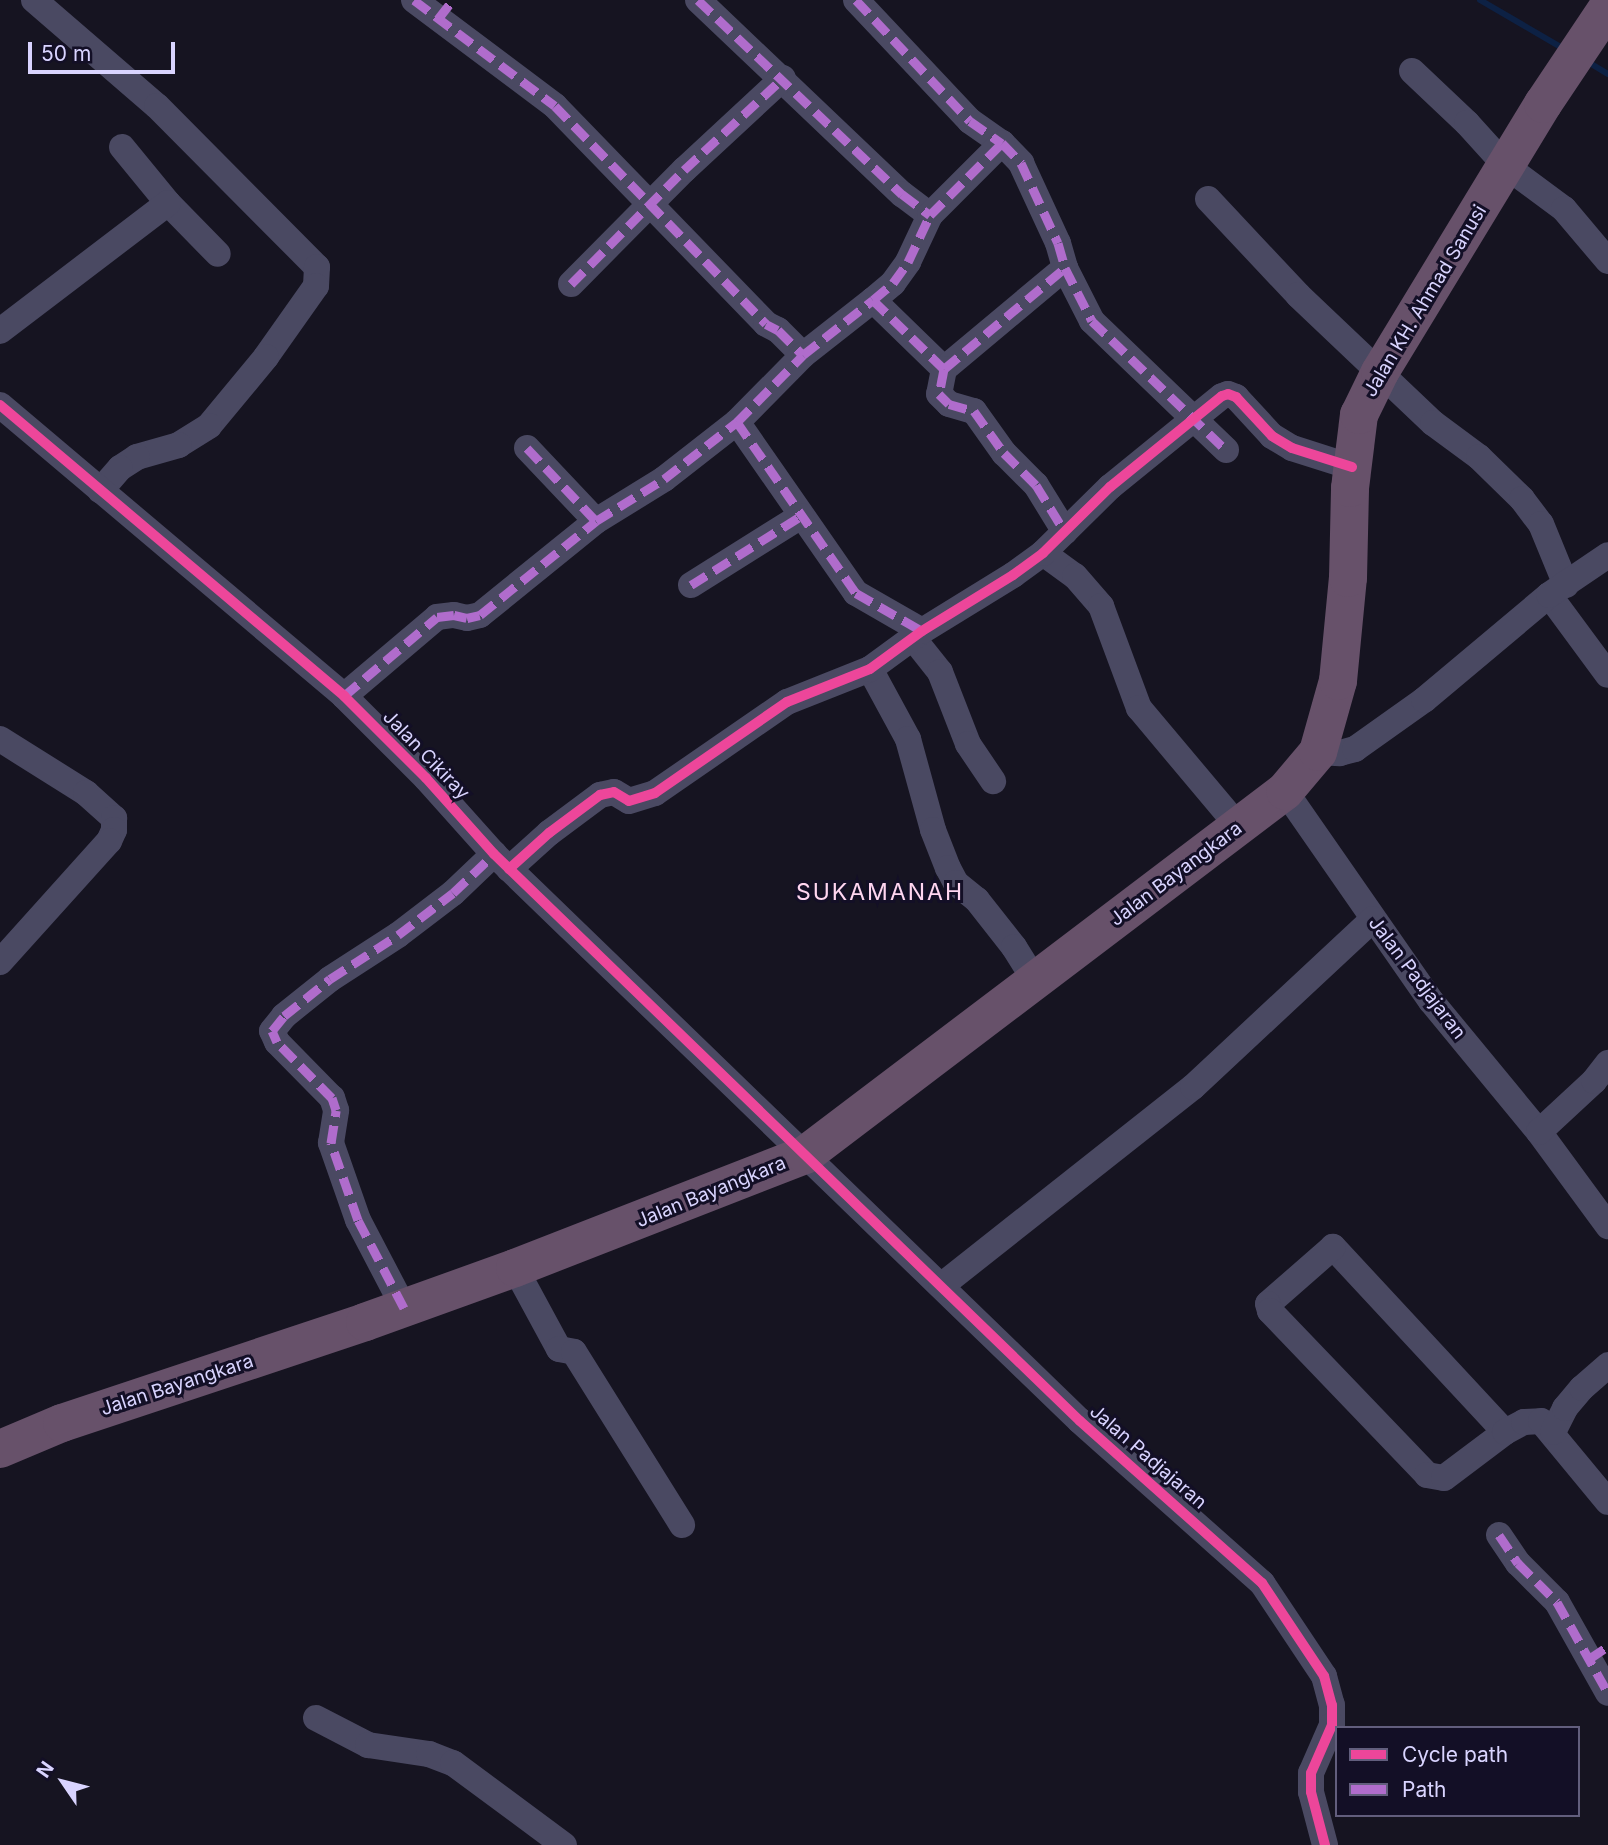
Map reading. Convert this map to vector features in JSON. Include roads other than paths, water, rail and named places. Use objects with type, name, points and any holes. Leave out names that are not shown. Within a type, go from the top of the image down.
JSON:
[{"type":"highway","name":"Jalan KH. Ahmad Sanusi","points":[[1318,752],[1338,681],[1348,578],[1352,467],[1359,415],[1380,372],[1544,104],[1608,7]]},
{"type":"highway","name":"Jalan Bayangkara","points":[[0,1449],[62,1423],[515,1268],[805,1155],[1285,791],[1318,752]]},
{"type":"street","points":[[34,0],[157,106],[317,267],[316,286],[266,357],[209,426],[179,445],[137,457],[120,468],[100,491]]},
{"type":"street","points":[[414,0],[446,10],[555,106],[766,324],[778,330],[803,355]]},
{"type":"street","points":[[698,0],[902,194],[930,215]]},
{"type":"street","points":[[856,0],[970,121],[1002,143],[1021,163],[1058,243],[1065,268],[1092,321],[1227,450]]},
{"type":"street","points":[[1412,71],[1467,122],[1506,166],[1564,209],[1608,261]]},
{"type":"street","points":[[571,284],[783,78]]},
{"type":"street","points":[[344,696],[437,617],[480,615],[596,522],[664,479],[737,422],[803,355],[893,283],[908,262],[930,215],[1002,143]]},
{"type":"street","points":[[122,147],[168,203],[218,254]]},
{"type":"street","points":[[1208,200],[1298,295],[1433,423],[1479,457],[1522,499],[1541,524],[1557,590],[1608,675]]},
{"type":"street","points":[[0,331],[168,203]]},
{"type":"street","points":[[1065,268],[970,351],[944,369],[939,394],[949,404],[974,411],[1004,453],[1036,485],[1065,531]]},
{"type":"street","points":[[873,300],[944,369]]},
{"type":"street","points":[[404,1308],[358,1220],[331,1143],[336,1110],[332,1098],[277,1042],[272,1031],[284,1016],[330,979],[600,795],[614,792],[629,801],[655,793],[787,702],[870,669],[917,634],[1043,553],[1111,487],[1228,394],[1248,407],[1272,436],[1292,448],[1352,467]]},
{"type":"street","name":"Jalan Cikiray","points":[[0,405],[344,696],[426,778],[502,861],[805,1155]]},
{"type":"street","points":[[737,422],[856,593],[876,607],[896,613],[917,634],[940,672],[968,744],[993,781]]},
{"type":"street","points":[[527,448],[596,522]]},
{"type":"street","points":[[691,585],[801,516]]},
{"type":"street","points":[[1043,553],[1075,576],[1101,606],[1139,708],[1238,826]]},
{"type":"street","points":[[1318,752],[1340,753],[1355,749],[1424,701],[1557,590],[1608,555]]},
{"type":"street","points":[[870,669],[908,739],[933,830],[948,868],[956,883],[977,900],[1014,947],[1035,981]]},
{"type":"street","points":[[0,739],[86,793],[114,818],[114,830],[109,841],[0,962]]},
{"type":"street","name":"Jalan Padjajaran","points":[[1285,791],[1431,1001],[1539,1132],[1608,1226]]},
{"type":"street","points":[[941,1286],[1193,1087],[1373,919]]},
{"type":"street","points":[[1539,1132],[1594,1081],[1608,1063]]},
{"type":"street","name":"Jalan Padjajaran","points":[[805,1155],[1121,1459],[1262,1583],[1324,1676],[1333,1716],[1311,1773],[1311,1792],[1325,1845]]},
{"type":"street","points":[[1505,1432],[1333,1247],[1268,1304],[1270,1311],[1427,1475],[1444,1478],[1505,1432],[1535,1420],[1542,1421],[1608,1502]]},
{"type":"street","points":[[515,1268],[559,1349],[574,1352],[682,1525]]},
{"type":"street","points":[[1553,1432],[1565,1408],[1582,1388],[1608,1365]]},
{"type":"street","points":[[1499,1535],[1518,1563],[1557,1602],[1598,1652],[1608,1693]]},
{"type":"street","points":[[316,1718],[368,1745],[429,1754],[453,1763],[564,1845]]},
{"type":"waterway","points":[[1480,0],[1566,50]]},
{"type":"waterway","points":[[1588,62],[1608,74]]},
{"type":"district","name":"SUKAMANAH","points":[[880,892]]}]
